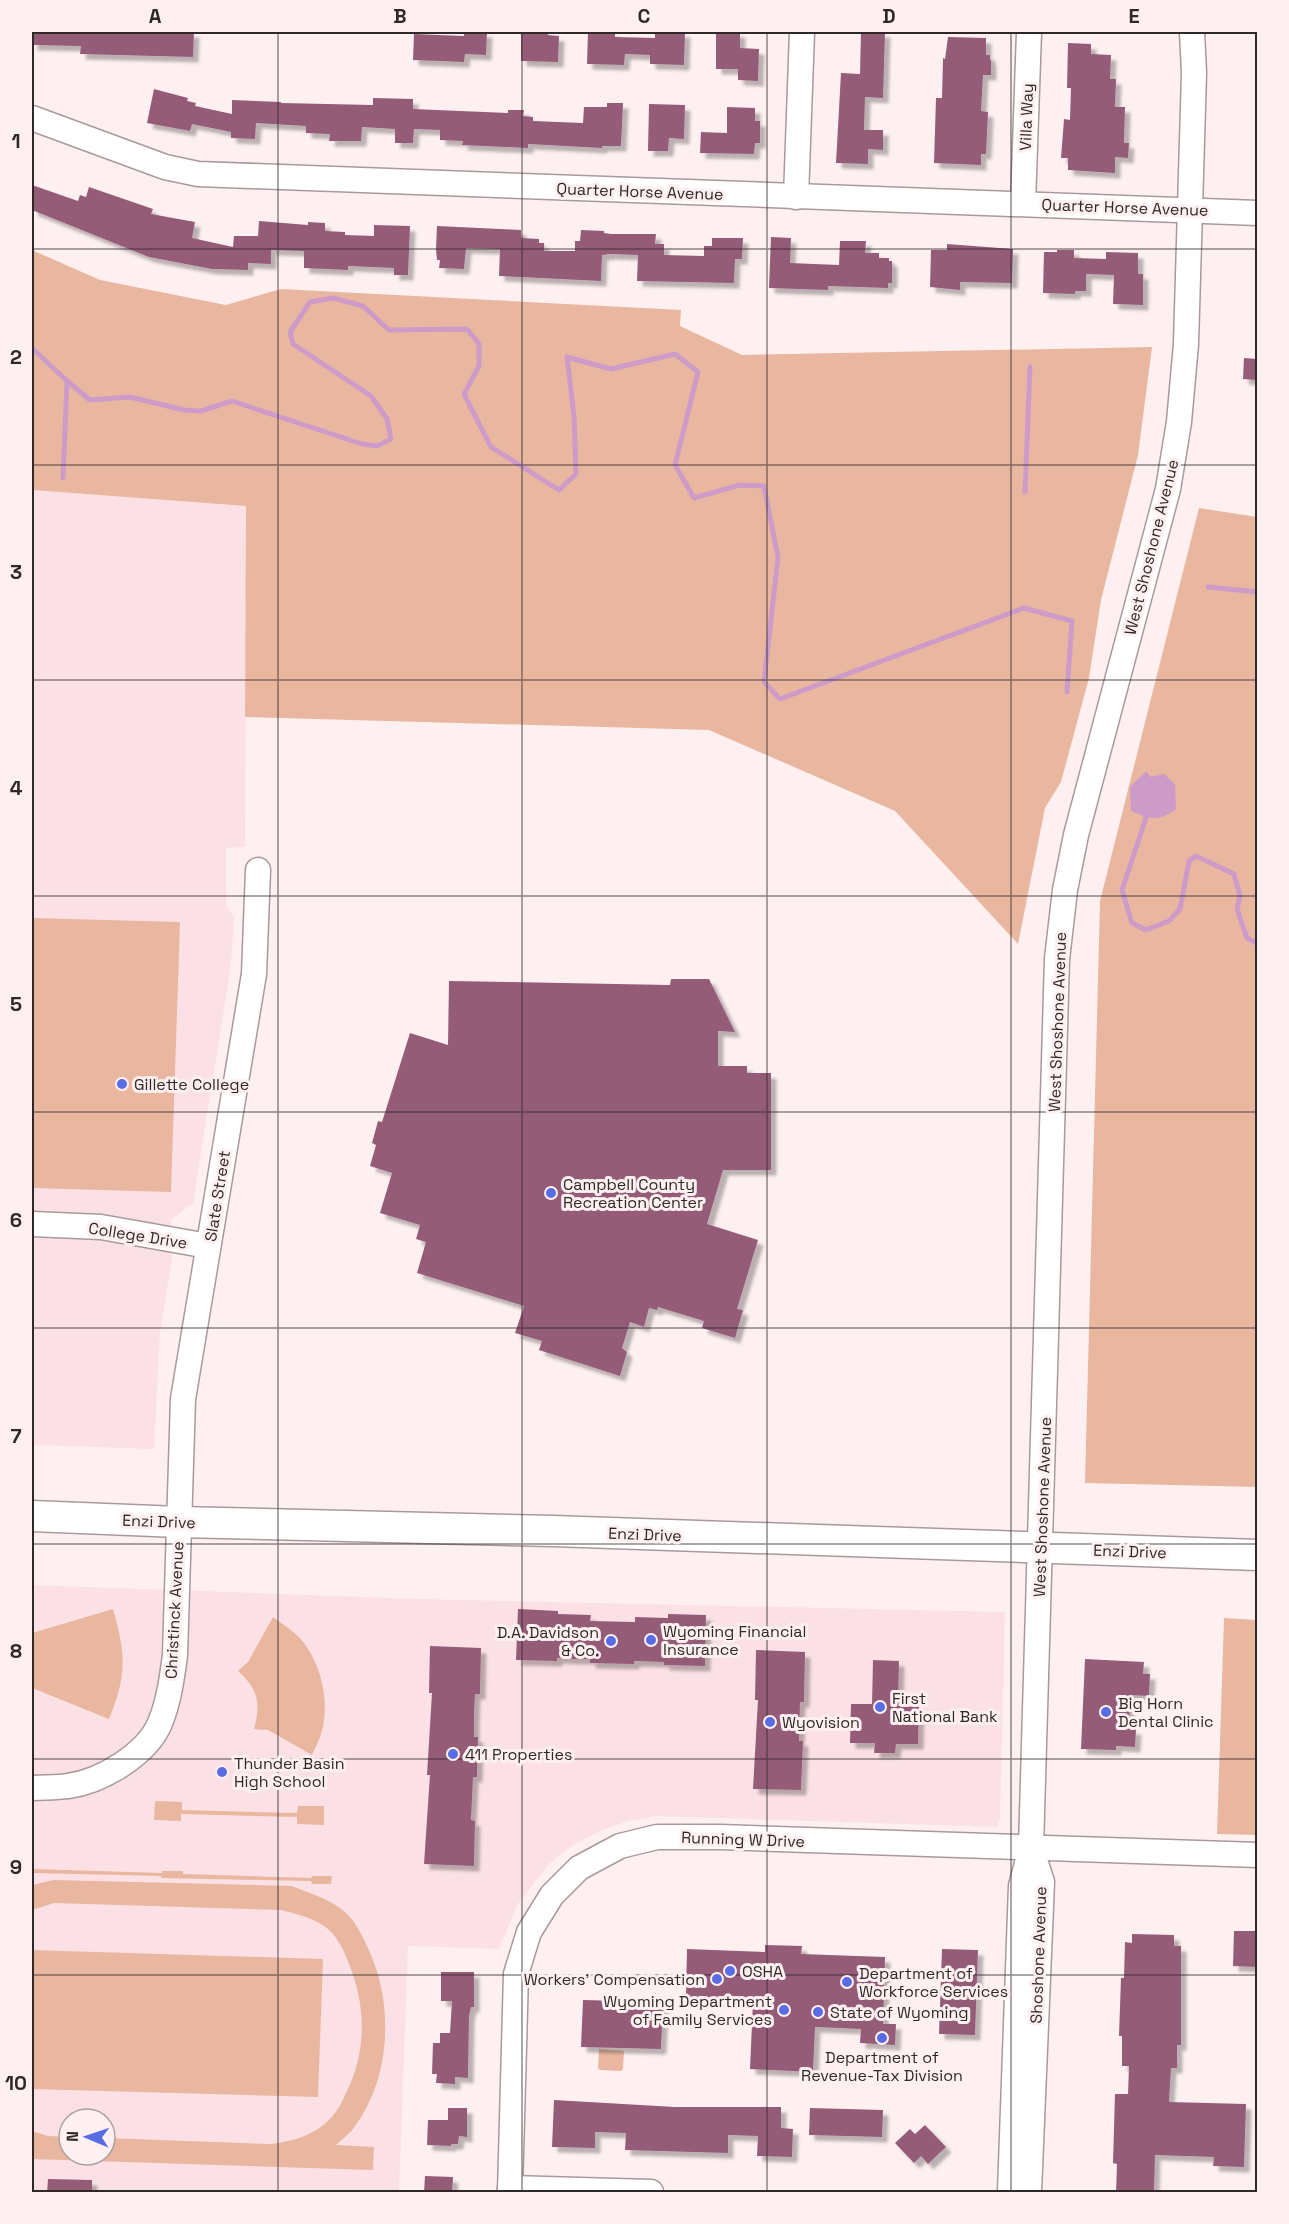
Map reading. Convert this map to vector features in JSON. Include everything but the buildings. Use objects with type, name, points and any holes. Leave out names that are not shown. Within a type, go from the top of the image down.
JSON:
[{"type":"main road","name":"Enzi Drive","points":[[32,1516],[1257,1555]]},
{"type":"street","points":[[796,197],[802,32]]},
{"type":"street","name":"Villa Way","points":[[1023,203],[1029,32]]},
{"type":"street","name":"West Shoshone Avenue","points":[[1031,1848],[1057,959],[1065,890],[1076,835],[1168,489],[1179,422],[1186,344],[1194,73],[1192,32]]},
{"type":"street","name":"Quarter Horse Avenue","points":[[32,118],[165,167],[198,174],[1257,213]]},
{"type":"street","name":"Slate Street","points":[[178,1522],[183,1400],[254,974],[258,870]]},
{"type":"street","name":"College Drive","points":[[32,1224],[101,1227],[208,1246]]},
{"type":"street","name":"Christinck Avenue","points":[[32,1788],[69,1786],[102,1777],[136,1754],[159,1725],[170,1695],[175,1655],[178,1522]]},
{"type":"street","name":"Running W Drive","points":[[510,2190],[516,1974],[529,1932],[552,1895],[579,1868],[620,1846],[657,1837],[1257,1855]]},
{"type":"street","name":"Shoshone Avenue","points":[[1010,2193],[1021,1886],[1031,1848]]},
{"type":"street","name":"Shoshone Avenue","points":[[1029,2193],[1042,1881],[1031,1848]]},
{"type":"street","points":[[510,2190],[651,2193]]},
{"type":"shaded area","points":[[32,250],[100,280],[226,305],[281,289],[681,310],[680,326],[742,355],[1152,347],[1138,455],[1101,600],[1089,678],[1061,782],[1045,808],[1018,944],[895,811],[709,730],[245,717],[246,506],[32,490]]},
{"type":"shaded area","name":"Gillette College","points":[[32,490],[246,506],[245,847],[226,848],[226,905],[234,917],[231,965],[193,1203],[171,1220],[172,1258],[160,1332],[154,1449],[32,1445]]},
{"type":"shaded area","points":[[1199,508],[1257,517],[1257,1487],[1085,1483],[1100,901]]},
{"type":"shaded area","points":[[1146,771],[1151,777],[1164,774],[1175,784],[1176,809],[1165,816],[1154,818],[1131,811],[1130,787]]},
{"type":"shaded area","points":[[32,918],[180,922],[171,1192],[32,1188]]},
{"type":"shaded area","name":"Thunder Basin High School","points":[[32,1585],[419,1599],[1005,1612],[1000,1818],[997,1827],[657,1816],[628,1821],[600,1831],[574,1845],[549,1864],[518,1904],[499,1949],[408,1946],[399,2192],[32,2192]]},
{"type":"shaded area","points":[[113,1609],[123,1665],[119,1690],[109,1719],[32,1688],[32,1633]]},
{"type":"shaded area","points":[[273,1617],[296,1634],[307,1647],[322,1683],[324,1722],[312,1755],[268,1730],[254,1729],[257,1712],[256,1697],[250,1684],[238,1671],[248,1662]]},
{"type":"shaded area","points":[[1224,1618],[1257,1620],[1257,1835],[1217,1834]]},
{"type":"shaded area","points":[[155,1801],[182,1802],[182,1810],[297,1813],[298,1806],[324,1806],[324,1825],[297,1824],[297,1817],[181,1814],[181,1821],[154,1820]]},
{"type":"shaded area","points":[[32,1867],[33,1869],[162,1873],[162,1871],[183,1871],[183,1874],[311,1878],[312,1876],[332,1876],[331,1884],[312,1884],[311,1881],[161,1878],[161,1876],[33,1873],[32,1875]]},
{"type":"shaded area","points":[[54,1880],[291,1886],[326,1900],[345,1912],[363,1937],[371,1955],[383,1998],[385,2021],[381,2067],[375,2089],[353,2129],[336,2145],[374,2147],[373,2170],[117,2162],[117,2138],[271,2144],[298,2138],[322,2126],[337,2111],[358,2061],[362,2028],[355,1980],[347,1959],[332,1933],[319,1923],[303,1916],[281,1910],[54,1903],[32,1910],[32,1885]]},
{"type":"shaded area","points":[[32,1950],[323,1959],[318,2097],[32,2089]]},
{"type":"shaded area","points":[[599,2049],[624,2051],[623,2069],[621,2071],[600,2070],[598,2068]]},
{"type":"shaded area","points":[[32,2131],[57,2136],[57,2160],[32,2159]]},
{"type":"waterway","points":[[32,348],[90,400],[130,397],[184,410],[201,411],[232,401],[362,444],[377,446],[391,439],[387,419],[371,396],[293,344],[290,332],[310,302],[333,298],[363,306],[389,330],[467,329],[479,344],[479,366],[464,394],[491,447],[559,490],[576,474],[574,416],[567,357],[611,369],[675,354],[698,372],[675,465],[694,498],[740,485],[764,486],[778,557],[764,682],[780,699],[1024,608],[1072,621],[1067,692]]},
{"type":"waterway","points":[[1025,492],[1030,367]]},
{"type":"waterway","points":[[63,478],[67,381]]},
{"type":"waterway","points":[[1208,587],[1258,592]]},
{"type":"waterway","points":[[1145,812],[1146,818],[1122,890],[1132,923],[1146,930],[1169,921],[1180,909],[1189,861],[1196,856],[1234,874],[1240,896],[1237,909],[1247,938],[1258,944]]},
{"type":"place","name":"Gillette College","points":[[122,1084]]},
{"type":"place","name":"Campbell County Recreation Center","points":[[551,1193]]},
{"type":"place","name":"Wyoming Financial Insurance","points":[[651,1640]]},
{"type":"place","name":"D.A. Davidson & Co.","points":[[611,1641]]},
{"type":"place","name":"First National Bank","points":[[880,1707]]},
{"type":"place","name":"Big Horn Dental Clinic","points":[[1106,1712]]},
{"type":"place","name":"Wyovision","points":[[770,1722]]},
{"type":"place","name":"411 Properties","points":[[453,1754]]},
{"type":"place","name":"Thunder Basin High School","points":[[222,1772]]},
{"type":"place","name":"OSHA","points":[[730,1971]]},
{"type":"place","name":"Workers' Compensation","points":[[717,1979]]},
{"type":"place","name":"Department of Workforce Services","points":[[847,1982]]},
{"type":"place","name":"Wyoming Department of Family Services","points":[[784,2010]]},
{"type":"place","name":"State of Wyoming","points":[[818,2012]]},
{"type":"place","name":"Department of Revenue-Tax Division","points":[[882,2038]]}]
